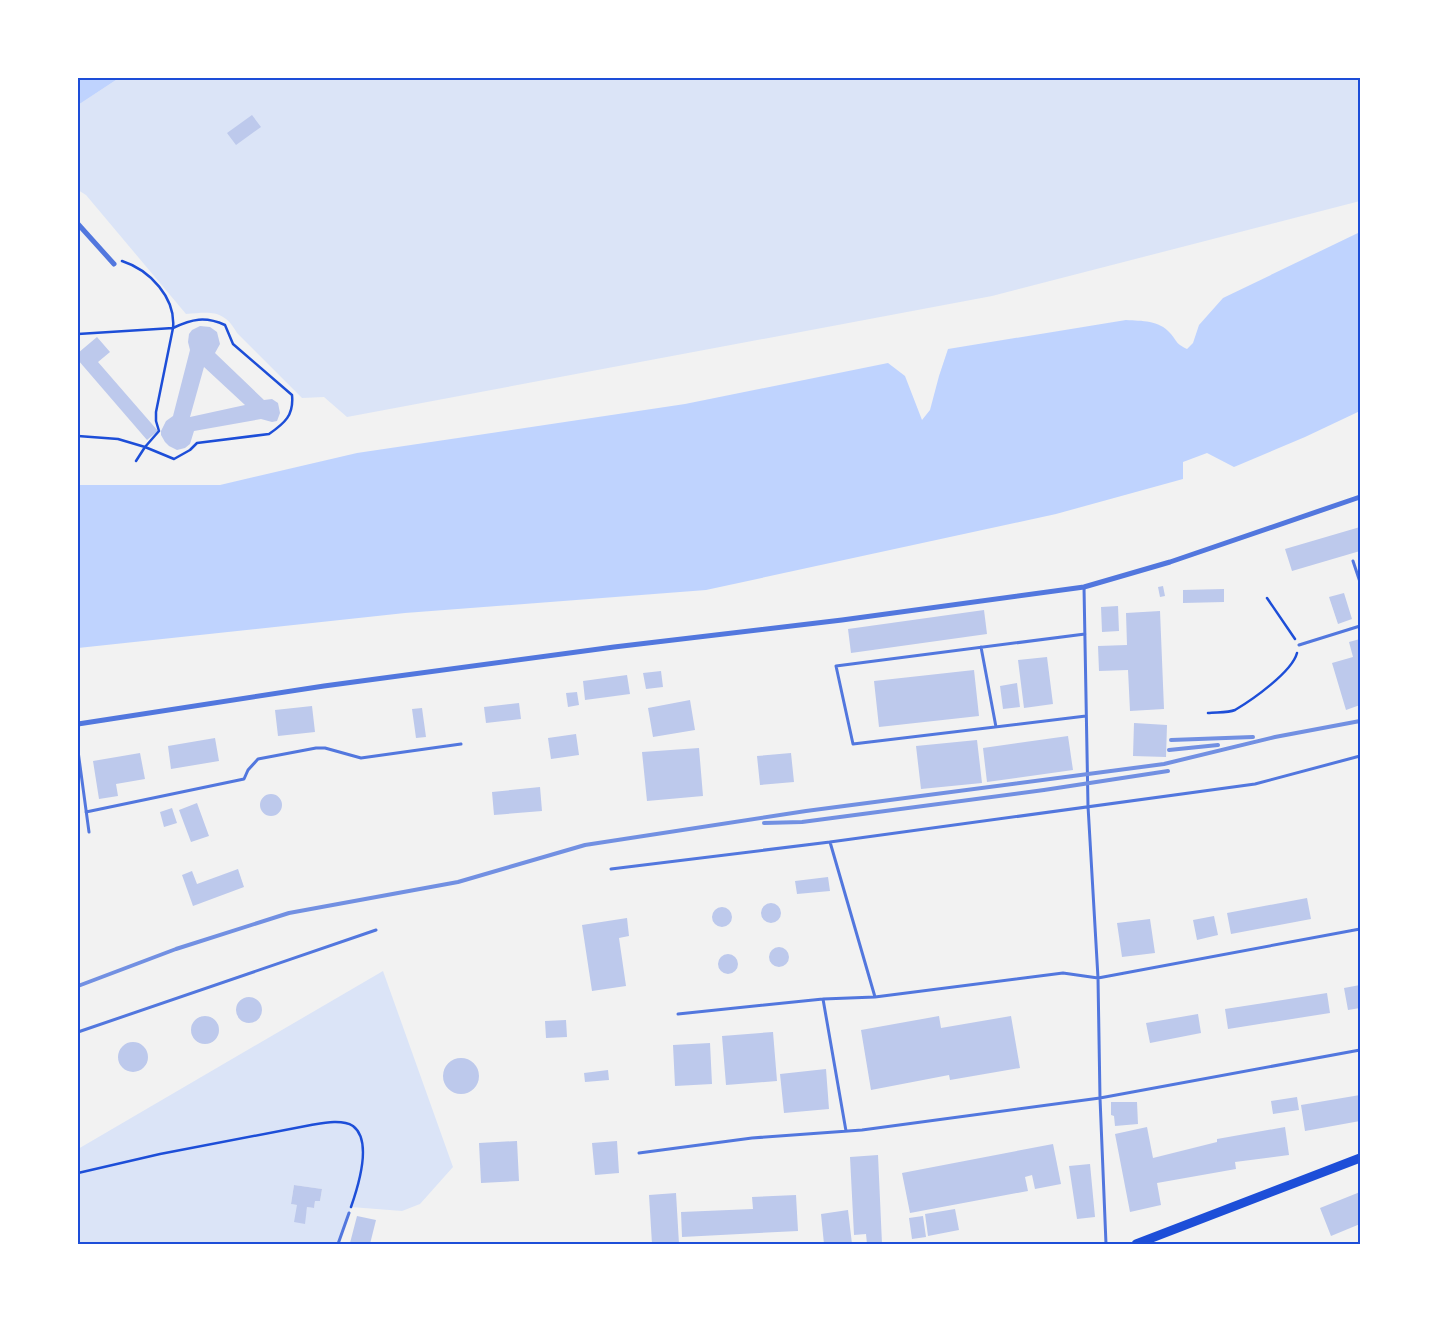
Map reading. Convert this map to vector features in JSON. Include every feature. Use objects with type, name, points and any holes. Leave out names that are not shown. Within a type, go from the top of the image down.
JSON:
[{"type":"main road","points":[[1136,1244],[1360,1158]]},
{"type":"street","points":[[78,224],[114,264]]},
{"type":"street","points":[[78,724],[324,686],[1084,587],[1170,562],[1360,497]]},
{"type":"lane","points":[[1353,561],[1360,582]]},
{"type":"lane","points":[[1084,587],[1088,806],[1098,978],[1100,1098],[1106,1244]]},
{"type":"lane","points":[[1299,645],[1360,626]]},
{"type":"lane","points":[[1085,634],[836,666],[853,744],[1086,716]]},
{"type":"lane","points":[[981,647],[996,727]]},
{"type":"lane","points":[[86,812],[244,778],[248,770],[258,759],[316,748],[325,748],[361,758],[461,744]]},
{"type":"lane","points":[[78,751],[89,832]]},
{"type":"lane","points":[[611,870],[1255,784],[1360,756]]},
{"type":"lane","points":[[830,842],[875,997]]},
{"type":"lane","points":[[678,1014],[823,999],[875,997],[1063,973],[1098,978],[1360,929]]},
{"type":"lane","points":[[78,1032],[376,930]]},
{"type":"lane","points":[[823,999],[846,1131]]},
{"type":"lane","points":[[639,1153],[752,1138],[846,1131],[1100,1098],[1360,1050]]},
{"type":"lane","points":[[338,1244],[349,1213]]},
{"type":"path","points":[[114,264],[121,261],[130,264],[139,268],[152,279],[170,306],[174,317],[156,412],[159,431],[144,447],[136,461]]},
{"type":"path","points":[[78,334],[173,328],[186,322],[212,319],[225,325],[233,344],[292,395],[290,415],[278,428],[269,434],[197,443],[190,450],[174,459],[118,439],[78,436]]},
{"type":"path","points":[[1208,713],[1233,711],[1277,680],[1295,658],[1299,645],[1267,598]]},
{"type":"path","points":[[78,1173],[160,1154],[311,1125],[330,1122],[341,1123],[352,1125],[363,1142],[363,1160],[356,1195],[349,1213]]},
{"type":"shaded area","points":[[119,78],[1360,78],[1360,201],[992,296],[347,417],[324,397],[302,398],[237,333],[232,325],[221,316],[209,313],[186,314],[86,195],[78,190],[78,105]]},
{"type":"shaded area","points":[[383,971],[453,1167],[420,1204],[402,1211],[351,1207],[338,1244],[78,1244],[78,1149]],"holes":[[[294,1185],[322,1189],[320,1201],[315,1201],[314,1208],[307,1207],[304,1224],[297,1205],[291,1204]]]},
{"type":"water","points":[[78,78],[119,78],[78,105]]},
{"type":"water","points":[[1360,232],[1360,411],[1234,467],[1207,453],[1183,462],[1183,479],[1056,514],[706,590],[405,613],[78,648],[78,485],[220,485],[357,453],[685,404],[888,363],[905,376],[922,420],[930,410],[948,349],[1126,320],[1155,323],[1166,329],[1178,344],[1187,349],[1193,343],[1199,325],[1223,298]]},
{"type":"building","points":[[252,115],[261,127],[236,145],[227,133]]},
{"type":"building","points":[[200,326],[210,327],[217,332],[220,344],[215,353],[264,400],[272,399],[278,403],[280,413],[277,421],[272,422],[261,419],[194,431],[190,444],[185,448],[177,450],[165,442],[161,431],[166,421],[173,416],[190,350],[188,342],[189,334]],"holes":[[[204,367],[245,405],[190,417]]]},
{"type":"building","points":[[97,337],[110,352],[98,362],[158,431],[147,440],[78,360],[78,353]]},
{"type":"building","points":[[1360,527],[1360,551],[1292,571],[1285,549]]},
{"type":"building","points":[[1163,586],[1165,596],[1160,597],[1158,587]]},
{"type":"building","points":[[1224,589],[1224,602],[1183,603],[1183,590]]},
{"type":"building","points":[[1344,593],[1352,619],[1338,624],[1329,597]]},
{"type":"building","points":[[1118,606],[1119,631],[1102,632],[1101,607]]},
{"type":"building","points":[[984,610],[987,634],[851,653],[848,629]]},
{"type":"building","points":[[1160,611],[1164,709],[1130,711],[1128,670],[1099,671],[1098,646],[1127,645],[1126,613]]},
{"type":"building","points":[[1360,639],[1360,705],[1346,710],[1332,663],[1353,657],[1349,642]]},
{"type":"building","points":[[1047,657],[1053,704],[1024,708],[1018,660]]},
{"type":"building","points":[[974,670],[979,716],[879,727],[874,681]]},
{"type":"building","points":[[661,671],[663,687],[646,689],[643,673]]},
{"type":"building","points":[[627,675],[630,694],[585,700],[583,681]]},
{"type":"building","points":[[1017,683],[1020,707],[1003,709],[1000,686]]},
{"type":"building","points":[[577,692],[579,705],[568,707],[566,693]]},
{"type":"building","points":[[690,700],[695,730],[653,737],[648,708]]},
{"type":"building","points":[[519,703],[521,719],[486,723],[484,707]]},
{"type":"building","points":[[312,706],[315,732],[278,736],[275,710]]},
{"type":"building","points":[[422,708],[426,737],[416,738],[412,709]]},
{"type":"building","points":[[1134,723],[1167,725],[1166,757],[1133,756]]},
{"type":"building","points":[[576,734],[579,755],[551,759],[548,738]]},
{"type":"building","points":[[1068,736],[1073,770],[987,782],[983,748]]},
{"type":"building","points":[[215,738],[219,761],[171,769],[168,746]]},
{"type":"building","points":[[977,740],[982,783],[921,789],[916,746]]},
{"type":"building","points":[[699,748],[703,796],[647,801],[642,752]]},
{"type":"building","points":[[140,753],[145,779],[116,784],[118,796],[99,799],[93,761]]},
{"type":"building","points":[[791,753],[794,782],[760,785],[757,756]]},
{"type":"building","points":[[540,787],[542,811],[494,815],[492,792]]},
{"type":"building","points":[[271,794],[279,797],[282,805],[279,813],[271,816],[263,813],[260,805],[263,797]]},
{"type":"building","points":[[197,803],[209,836],[191,842],[179,810]]},
{"type":"building","points":[[172,808],[177,823],[164,827],[160,812]]},
{"type":"building","points":[[238,869],[244,887],[193,906],[182,875],[192,871],[197,884]]},
{"type":"building","points":[[828,877],[830,891],[797,894],[795,881]]},
{"type":"building","points":[[1307,898],[1311,919],[1231,934],[1227,913]]},
{"type":"building","points":[[771,903],[778,906],[781,913],[778,920],[771,923],[764,920],[761,913],[764,906]]},
{"type":"building","points":[[722,907],[729,910],[732,917],[729,924],[722,927],[715,924],[712,917],[715,910]]},
{"type":"building","points":[[1214,916],[1218,935],[1197,940],[1193,920]]},
{"type":"building","points":[[627,918],[629,936],[619,938],[626,986],[592,991],[582,925]]},
{"type":"building","points":[[1150,919],[1155,953],[1122,957],[1117,923]]},
{"type":"building","points":[[779,947],[786,950],[789,957],[786,964],[779,967],[772,964],[769,957],[772,950]]},
{"type":"building","points":[[728,954],[735,957],[738,964],[735,971],[728,974],[721,971],[718,964],[721,957]]},
{"type":"building","points":[[1360,985],[1360,1008],[1348,1010],[1344,988]]},
{"type":"building","points":[[1327,993],[1330,1013],[1228,1029],[1225,1009]]},
{"type":"building","points":[[249,997],[258,1001],[262,1010],[258,1019],[249,1023],[240,1019],[236,1010],[240,1001]]},
{"type":"building","points":[[1198,1014],[1201,1033],[1150,1043],[1146,1023]]},
{"type":"building","points":[[205,1016],[215,1020],[219,1030],[215,1040],[205,1044],[195,1040],[191,1030],[195,1020]]},
{"type":"building","points":[[939,1016],[941,1028],[1011,1016],[1020,1068],[950,1080],[949,1075],[871,1090],[861,1030]]},
{"type":"building","points":[[566,1020],[567,1037],[546,1038],[545,1021]]},
{"type":"building","points":[[773,1032],[777,1081],[726,1085],[722,1036]]},
{"type":"building","points":[[133,1042],[144,1046],[148,1057],[144,1068],[133,1072],[122,1068],[118,1057],[122,1046]]},
{"type":"building","points":[[710,1043],[712,1084],[675,1086],[673,1045]]},
{"type":"building","points":[[461,1058],[468,1059],[474,1063],[478,1069],[478,1083],[474,1089],[468,1093],[461,1094],[454,1093],[448,1089],[444,1083],[443,1076],[444,1069],[448,1063],[454,1059]]},
{"type":"building","points":[[826,1069],[829,1109],[784,1113],[780,1074]]},
{"type":"building","points":[[608,1070],[609,1080],[585,1082],[584,1073]]},
{"type":"building","points":[[1360,1095],[1360,1121],[1305,1131],[1301,1105]]},
{"type":"building","points":[[1297,1097],[1299,1110],[1273,1114],[1271,1101]]},
{"type":"building","points":[[1111,1102],[1137,1102],[1138,1124],[1115,1126],[1114,1116],[1111,1115]]},
{"type":"building","points":[[1147,1127],[1153,1158],[1217,1142],[1217,1139],[1285,1127],[1289,1155],[1235,1162],[1236,1169],[1157,1183],[1161,1205],[1130,1212],[1115,1134]]},
{"type":"building","points":[[517,1141],[519,1181],[481,1183],[479,1143]]},
{"type":"building","points":[[617,1141],[619,1173],[595,1175],[592,1143]]},
{"type":"building","points":[[1053,1144],[1061,1184],[1035,1189],[1032,1175],[1025,1177],[1028,1191],[910,1213],[902,1173]]},
{"type":"building","points":[[878,1155],[882,1244],[867,1244],[866,1234],[854,1235],[850,1157]]},
{"type":"building","points":[[1090,1164],[1095,1217],[1077,1219],[1069,1166]]},
{"type":"building","points":[[294,1185],[322,1189],[320,1201],[315,1201],[314,1208],[307,1207],[305,1224],[294,1222],[297,1205],[291,1204]]},
{"type":"building","points":[[1360,1192],[1360,1224],[1331,1236],[1320,1208]]},
{"type":"building","points":[[676,1193],[679,1244],[652,1244],[649,1195]]},
{"type":"building","points":[[796,1195],[798,1231],[682,1237],[681,1212],[753,1209],[752,1197]]},
{"type":"building","points":[[955,1209],[959,1230],[928,1236],[925,1214]]},
{"type":"building","points":[[848,1210],[852,1244],[824,1244],[821,1214]]},
{"type":"building","points":[[357,1216],[376,1220],[370,1244],[350,1243]]},
{"type":"building","points":[[923,1216],[926,1237],[912,1239],[909,1218]]},
{"type":"railway","points":[[78,986],[176,949],[289,913],[458,882],[585,845],[806,811],[1164,764],[1275,737],[1360,721]]},
{"type":"railway","points":[[1171,740],[1253,737]]},
{"type":"railway","points":[[1169,750],[1218,745]]},
{"type":"railway","points":[[764,823],[802,822],[1044,790],[1168,771]]}]
